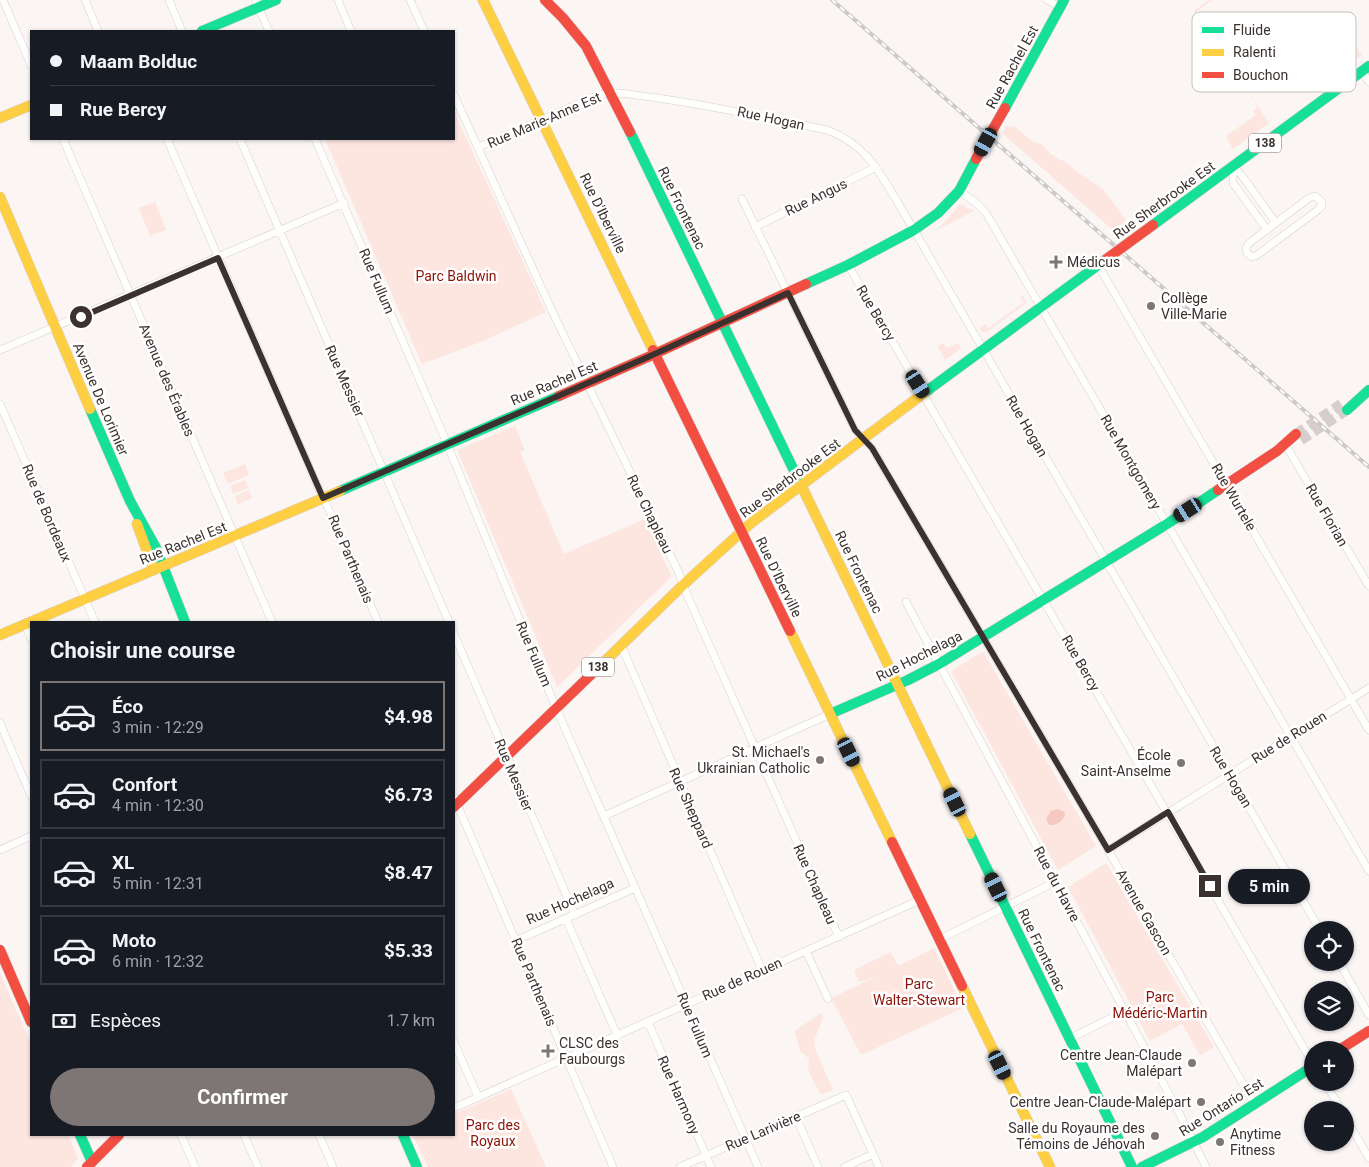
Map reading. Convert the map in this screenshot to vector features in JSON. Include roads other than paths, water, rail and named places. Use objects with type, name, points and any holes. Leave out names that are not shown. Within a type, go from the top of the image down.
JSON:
[{"type":"main road","points":[[204,30],[257,4],[276,0]]},
{"type":"main road","name":"Rue D'Iberville","points":[[483,0],[1050,1167]]},
{"type":"main road","name":"Rue Frontenac","points":[[545,0],[586,46],[611,93],[1132,1167]]},
{"type":"main road","name":"Rue Rachel Est","points":[[31,621],[323,498],[656,354],[848,265],[914,230],[938,213],[958,190],[1062,4]]},
{"type":"main road","name":"Rue Sherbrooke Est","points":[[455,803],[506,757],[683,585],[742,531],[1040,306],[1334,92]]},
{"type":"main road","points":[[0,118],[30,105]]},
{"type":"main road","name":"Avenue De Lorimier","points":[[0,197],[130,501],[156,548],[158,568],[184,621]]},
{"type":"main road","points":[[1344,407],[1366,392]]},
{"type":"main road","name":"Rue Hochelaga","points":[[830,714],[939,664],[1106,563],[1299,437]]},
{"type":"main road","name":"Rue Rachel Est","points":[[0,635],[30,621]]},
{"type":"main road","points":[[0,950],[30,1020]]},
{"type":"main road","points":[[1353,1041],[1369,1031]]},
{"type":"main road","name":"Rue Ontario Est","points":[[1142,1167],[1194,1142],[1304,1072]]},
{"type":"main road","points":[[80,1136],[91,1165],[119,1136]]},
{"type":"main road","points":[[403,1136],[417,1167]]},
{"type":"street","points":[[3,0],[30,63]]},
{"type":"street","points":[[85,0],[98,30]]},
{"type":"street","points":[[168,0],[182,30]]},
{"type":"street","points":[[338,0],[351,30]]},
{"type":"street","points":[[410,0],[424,30]]},
{"type":"street","points":[[1047,0],[1062,4]]},
{"type":"street","points":[[257,4],[269,30]]},
{"type":"street","points":[[1366,69],[1369,82]]},
{"type":"street","name":"Rue Marie-Anne Est","points":[[478,147],[542,119],[611,93]]},
{"type":"street","name":"Rue Hogan","points":[[611,93],[680,101],[827,130],[841,135],[857,145],[876,167],[1315,921]]},
{"type":"street","name":"Rue Chapleau","points":[[455,97],[586,384],[678,571],[839,936]]},
{"type":"street","name":"Avenue des Érables","points":[[63,140],[272,621]]},
{"type":"street","name":"Rue Parthenais","points":[[167,140],[378,621]]},
{"type":"street","name":"Rue Messier","points":[[240,140],[449,621]]},
{"type":"street","name":"Rue Fullum","points":[[315,140],[447,444],[556,708],[758,1167]]},
{"type":"street","points":[[1233,166],[1276,223]]},
{"type":"street","points":[[1233,166],[1233,183],[1267,230]]},
{"type":"street","name":"Rue Angus","points":[[755,227],[876,167]]},
{"type":"street","name":"Rue Montgomery","points":[[958,190],[974,201],[986,213],[1369,870]]},
{"type":"street","points":[[1312,197],[1318,198],[1322,202],[1318,210],[1254,256],[1249,256],[1246,246],[1276,223],[1312,197]]},
{"type":"street","name":"Avenue Gascon","points":[[742,199],[854,428],[872,448],[1254,1103]]},
{"type":"street","points":[[0,350],[131,296],[344,203]]},
{"type":"street","name":"Rue Wurtele","points":[[1101,262],[1369,730]]},
{"type":"street","name":"Rue Bercy","points":[[848,265],[1304,1048]]},
{"type":"street","name":"Rue de Bordeaux","points":[[0,404],[95,621]]},
{"type":"street","name":"Rue Florian","points":[[1283,447],[1369,586]]},
{"type":"street","name":"Rue du Havre","points":[[906,602],[1125,1011],[1206,1167]]},
{"type":"street","points":[[24,624],[30,637]]},
{"type":"street","name":"Rue Messier","points":[[455,636],[575,914]]},
{"type":"street","name":"Rue Sheppard","points":[[621,645],[762,970]]},
{"type":"street","name":"Rue de Rouen","points":[[1108,850],[1369,688]]},
{"type":"street","name":"Rue Hochelaga","points":[[604,816],[830,714]]},
{"type":"street","points":[[0,723],[30,794]]},
{"type":"street","name":"Rue Parthenais","points":[[455,803],[517,940],[613,1167]]},
{"type":"street","points":[[0,850],[30,836]]},
{"type":"street","points":[[940,939],[1055,882]]},
{"type":"street","name":"Rue Hochelaga","points":[[517,940],[634,888]]},
{"type":"street","name":"Rue de Rouen","points":[[455,1108],[920,900]]},
{"type":"street","points":[[566,918],[618,1035]]},
{"type":"street","points":[[806,951],[828,999]]},
{"type":"street","points":[[1344,971],[1369,1015]]},
{"type":"street","points":[[1069,1039],[1125,1011]]},
{"type":"street","name":"Rue Harmony","points":[[648,1022],[711,1167]]},
{"type":"street","points":[[455,1044],[478,1097]]},
{"type":"street","name":"Rue Larivière","points":[[680,1167],[846,1095],[873,1154]]},
{"type":"street","points":[[796,1117],[818,1167]]},
{"type":"street","points":[[1354,1132],[1369,1158]]},
{"type":"street","points":[[181,1136],[195,1167]]},
{"type":"street","points":[[244,1136],[258,1167]]},
{"type":"street","points":[[319,1136],[333,1167]]},
{"type":"street","points":[[845,1167],[873,1154],[879,1167]]},
{"type":"tunnel","points":[[1296,434],[1341,404]]},
{"type":"tunnel","points":[[1301,440],[1347,410]]},
{"type":"railway","points":[[832,0],[1369,467]]},
{"type":"place","name":"Médicus","points":[[1056,262]]},
{"type":"place","name":"Collège Ville-Marie","points":[[1151,306]]},
{"type":"place","name":"St. Michael's Ukrainian Catholic","points":[[820,760]]},
{"type":"place","name":"École Saint-Anselme","points":[[1181,763]]},
{"type":"place","name":"CLSC des Faubourgs","points":[[548,1051]]},
{"type":"place","name":"Centre Jean-Claude Malépart","points":[[1192,1063]]},
{"type":"place","name":"Centre Jean-Claude-Malépart","points":[[1201,1102]]},
{"type":"place","name":"Salle du Royaume des Témoins de Jéhovah","points":[[1155,1136]]},
{"type":"place","name":"Anytime Fitness","points":[[1220,1142]]},
{"type":"park label","name":"Parc Baldwin","points":[[456,276]]},
{"type":"park label","name":"Parc Walter-Stewart","points":[[919,992]]},
{"type":"park label","name":"Parc Médéric-Martin","points":[[1160,1006]]},
{"type":"park label","name":"Parc des Royaux","points":[[493,1134]]}]
